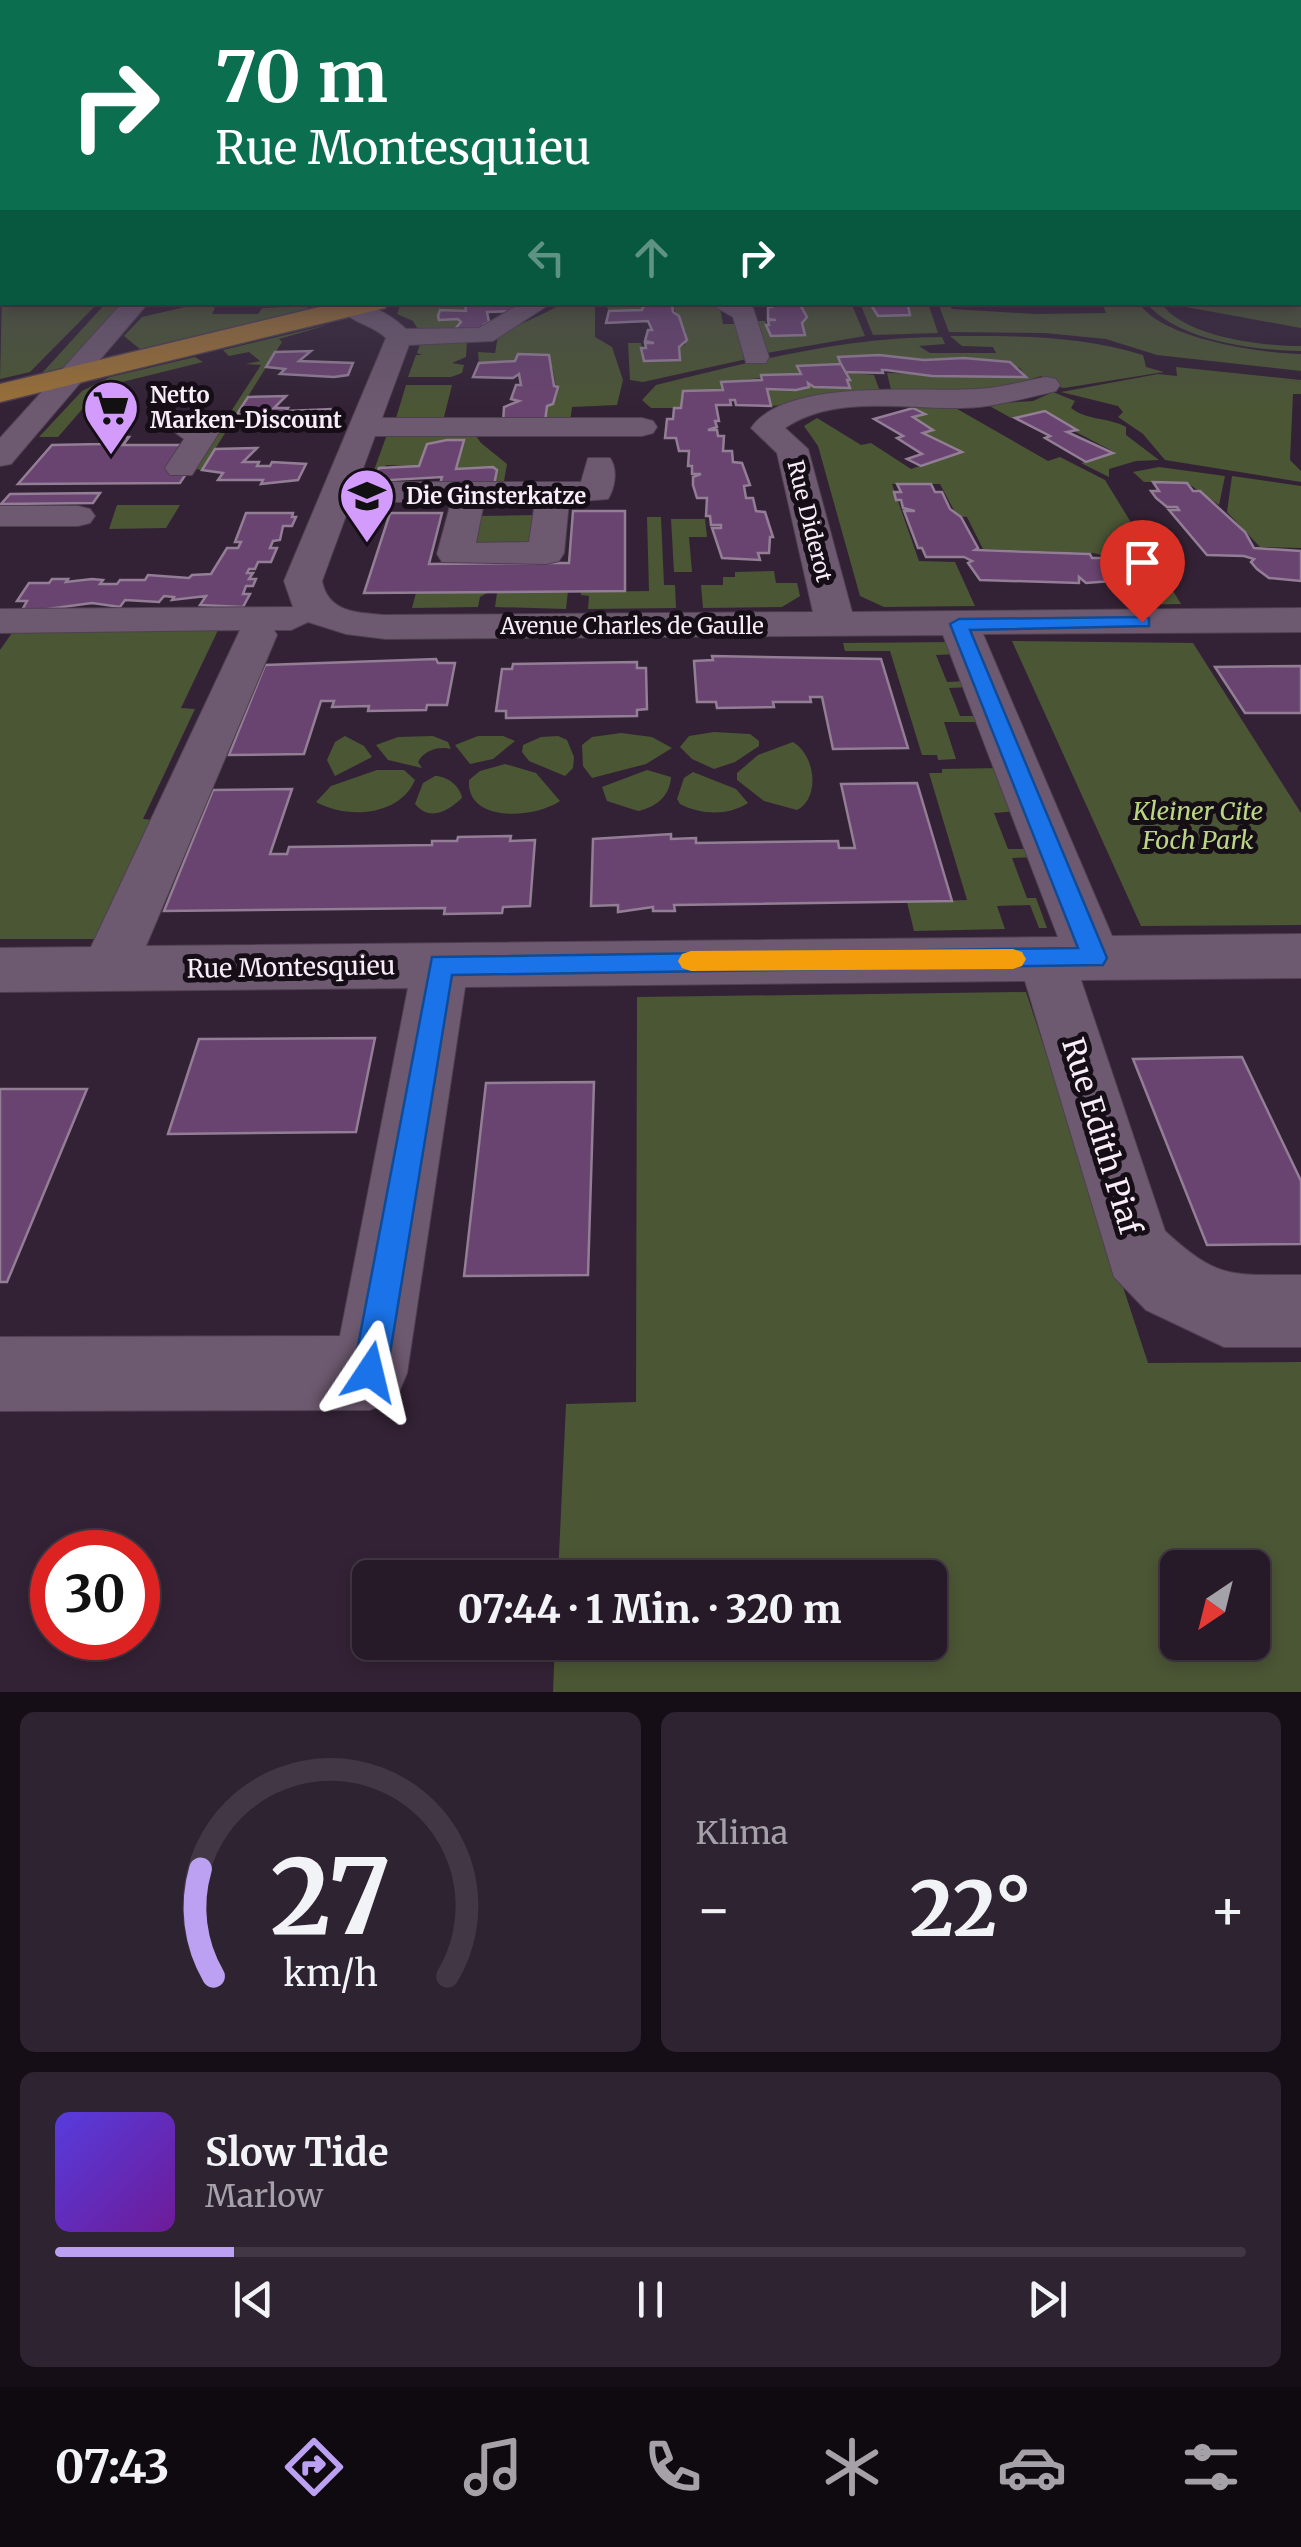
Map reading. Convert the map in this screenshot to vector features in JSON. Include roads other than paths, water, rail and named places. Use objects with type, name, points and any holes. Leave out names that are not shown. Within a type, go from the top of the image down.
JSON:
[{"type":"main road","points":[[0,393],[364,306]]},
{"type":"street","points":[[0,456],[134,305]]},
{"type":"street","points":[[364,306],[399,336],[484,336],[536,305]]},
{"type":"street","points":[[726,305],[744,313],[756,357]]},
{"type":"street","points":[[320,612],[303,591],[303,580],[399,336]]},
{"type":"street","points":[[104,338],[132,362]]},
{"type":"street","name":"Rue Diderot","points":[[836,625],[792,449],[766,428],[790,412],[848,400],[979,398],[1046,386]]},
{"type":"street","points":[[364,427],[642,427]]},
{"type":"street","points":[[181,468],[205,431],[188,431]]},
{"type":"street","points":[[338,492],[470,492],[545,483],[596,492],[599,465]]},
{"type":"street","points":[[470,492],[455,554],[546,554],[545,483]]},
{"type":"street","points":[[0,516],[78,516]]},
{"type":"street","points":[[0,621],[277,620],[320,612]]},
{"type":"street","points":[[202,699],[226,648],[239,638],[294,632],[320,612]]},
{"type":"street","name":"Avenue Charles de Gaulle","points":[[320,612],[386,627],[1301,620]]},
{"type":"street","name":"Rue Edith Piaf","points":[[959,624],[1070,958],[1138,1252],[1171,1285],[1224,1312],[1301,1312]]},
{"type":"street","points":[[108,970],[258,635]]},
{"type":"street","name":"Rue Montesquieu","points":[[0,970],[1301,956]]},
{"type":"street","points":[[0,1374],[370,1372],[440,964]]},
{"type":"place","name":"Netto Marken-Discount","points":[[111,457]]},
{"type":"place","name":"Die Ginsterkatze","points":[[367,545]]},
{"type":"park label","name":"Kleiner Cite Foch Park","points":[[1198,826]]}]
